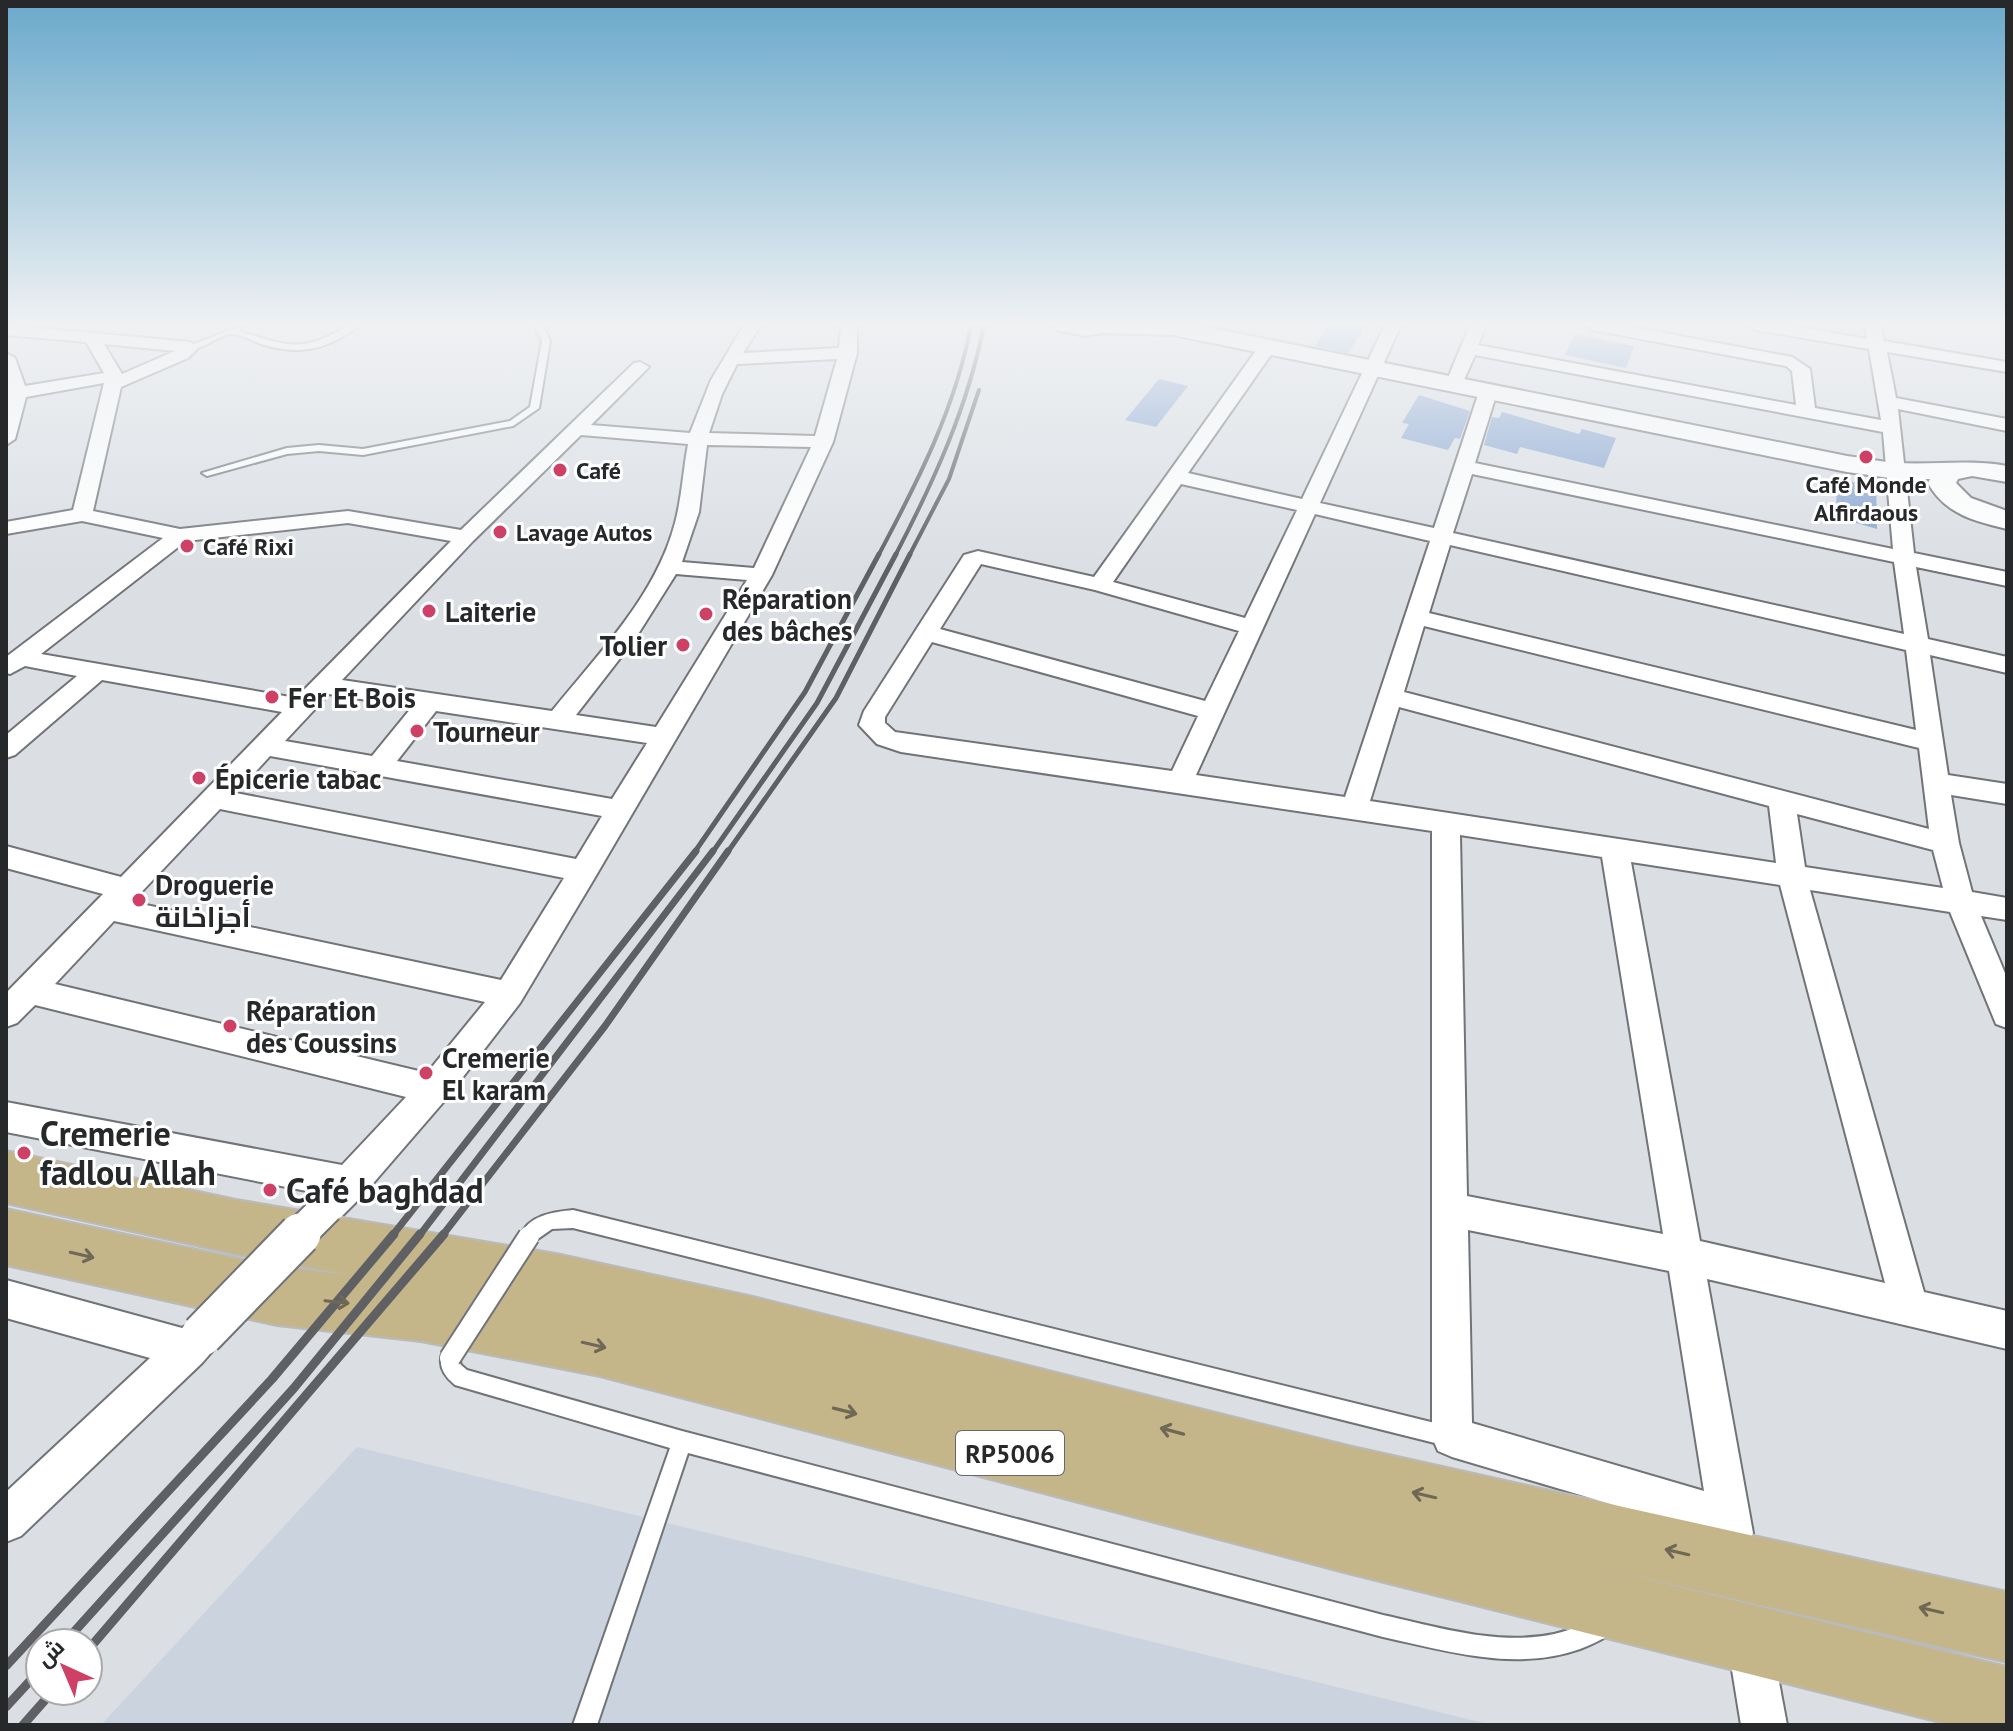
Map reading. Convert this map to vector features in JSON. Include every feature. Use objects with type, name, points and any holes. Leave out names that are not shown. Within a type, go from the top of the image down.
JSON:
[{"type":"main road","name":"RP5006","points":[[6,1177],[236,1227],[571,1286],[753,1327],[1348,1478],[1734,1542],[2007,1627]]},
{"type":"main road","name":"RP5006","points":[[6,1237],[277,1296],[421,1312],[600,1346],[741,1385],[2007,1703]]},
{"type":"street","points":[[6,439],[10,406]]},
{"type":"street","points":[[82,515],[108,406]]},
{"type":"street","points":[[6,1014],[466,537],[599,406]]},
{"type":"street","points":[[557,722],[637,618],[668,567],[690,508],[698,440],[708,406]]},
{"type":"street","points":[[6,1521],[195,1342],[339,1195],[434,1089],[509,994],[761,575],[823,442],[833,406]]},
{"type":"street","points":[[1100,585],[1225,406]]},
{"type":"street","points":[[1180,782],[1355,406]]},
{"type":"street","points":[[1354,810],[1483,406]]},
{"type":"street","points":[[1557,406],[1897,475],[1990,515]]},
{"type":"street","points":[[1778,406],[1892,428]]},
{"type":"street","points":[[1805,406],[1806,411]]},
{"type":"street","points":[[1889,406],[1904,556],[1945,843],[1961,903],[2007,1015]]},
{"type":"street","points":[[1908,406],[2007,425]]},
{"type":"street","points":[[574,429],[698,440],[823,442]]},
{"type":"street","points":[[1990,515],[1946,491],[1942,483],[1945,476],[2007,461]]},
{"type":"street","points":[[1462,466],[2007,579]]},
{"type":"street","points":[[1897,475],[1964,470],[2007,474]]},
{"type":"street","points":[[1174,476],[2007,665]]},
{"type":"street","points":[[6,528],[82,515],[180,535],[348,517],[466,537]]},
{"type":"street","points":[[13,663],[180,535]]},
{"type":"street","points":[[1253,628],[1100,585],[978,557],[972,560],[873,717],[872,725],[886,738],[901,743],[1180,782],[2007,909]]},
{"type":"street","points":[[668,567],[761,575]]},
{"type":"street","points":[[1417,617],[1930,742]]},
{"type":"street","points":[[928,633],[1213,712]]},
{"type":"street","points":[[13,663],[95,673],[301,707]]},
{"type":"street","points":[[6,749],[95,673]]},
{"type":"street","points":[[323,685],[663,737]]},
{"type":"street","points":[[1392,697],[1945,843]]},
{"type":"street","points":[[379,766],[429,703]]},
{"type":"street","points":[[6,720],[34,724]]},
{"type":"street","points":[[264,746],[620,810]]},
{"type":"street","points":[[1936,783],[2007,794]]},
{"type":"street","points":[[216,798],[584,871]]},
{"type":"street","points":[[1782,800],[1792,876],[1910,1309]]},
{"type":"street","points":[[1446,825],[1452,1437],[1734,1542],[1615,851]]},
{"type":"street","points":[[6,857],[116,898],[509,994]]},
{"type":"street","points":[[27,990],[434,1089]]},
{"type":"street","points":[[6,1117],[339,1195]]},
{"type":"street","points":[[1452,1210],[1686,1256],[2007,1330]]},
{"type":"street","points":[[6,1299],[195,1342]]},
{"type":"street","points":[[1749,1638],[1764,1725]]},
{"type":"lane","points":[[207,473],[315,447],[343,454],[513,423],[534,406]]},
{"type":"lane","points":[[1452,1437],[573,1219],[549,1221],[529,1236],[450,1358],[452,1370],[462,1378],[682,1441],[1383,1626],[1494,1648],[1541,1649],[1564,1644],[1604,1626],[1624,1608]]},
{"type":"lane","points":[[585,1725],[682,1441]]},
{"type":"shaded area","points":[[357,1447],[1492,1725],[101,1725]]},
{"type":"building","points":[[1137,406],[1173,406],[1156,427],[1125,420]]},
{"type":"building","points":[[1412,406],[1453,406],[1470,411],[1460,439],[1455,438],[1448,450],[1401,438],[1409,424],[1402,423]]},
{"type":"building","points":[[1502,412],[1579,434],[1582,429],[1616,438],[1604,468],[1520,447],[1517,454],[1484,445],[1492,417],[1499,418]]},
{"type":"building","points":[[1857,477],[1876,481],[1877,529],[1836,517],[1837,478],[1857,483]]},
{"type":"railway","points":[[878,556],[921,472],[948,406]]},
{"type":"railway","points":[[895,556],[923,501],[962,406]]},
{"type":"railway","points":[[909,556],[949,479],[974,406]]},
{"type":"railway","points":[[694,853],[805,692],[879,554]]},
{"type":"railway","points":[[712,853],[817,703],[896,554]]},
{"type":"railway","points":[[727,853],[836,698],[910,554]]},
{"type":"railway","points":[[392,1236],[696,851]]},
{"type":"railway","points":[[419,1236],[713,851]]},
{"type":"railway","points":[[442,1236],[605,1026],[728,851]]},
{"type":"railway","points":[[6,1666],[272,1379],[394,1234]]},
{"type":"railway","points":[[78,1627],[294,1388],[420,1234]]},
{"type":"railway","points":[[104,1631],[444,1234]]},
{"type":"railway","points":[[6,1707],[24,1687]]},
{"type":"railway","points":[[23,1725],[39,1707]]},
{"type":"place","name":"Café Monde Alfirdaous","points":[[1866,457]]},
{"type":"place","name":"Café","points":[[560,470]]},
{"type":"place","name":"Lavage Autos","points":[[500,532]]},
{"type":"place","name":"Café Rixi","points":[[187,546]]},
{"type":"place","name":"Laiterie","points":[[429,611]]},
{"type":"place","name":"Réparation des bâches","points":[[706,614]]},
{"type":"place","name":"Tolier","points":[[683,645]]},
{"type":"place","name":"Fer Et Bois","points":[[272,697]]},
{"type":"place","name":"Tourneur","points":[[417,731]]},
{"type":"place","name":"Épicerie tabac","points":[[199,778]]},
{"type":"place","name":"Droguerie أجزاخانة","points":[[139,900]]},
{"type":"place","name":"Réparation des Coussins","points":[[230,1026]]},
{"type":"place","name":"Cremerie El karam","points":[[426,1073]]},
{"type":"place","name":"Cremerie fadlou Allah","points":[[24,1153]]},
{"type":"place","name":"Café baghdad","points":[[270,1190]]}]
